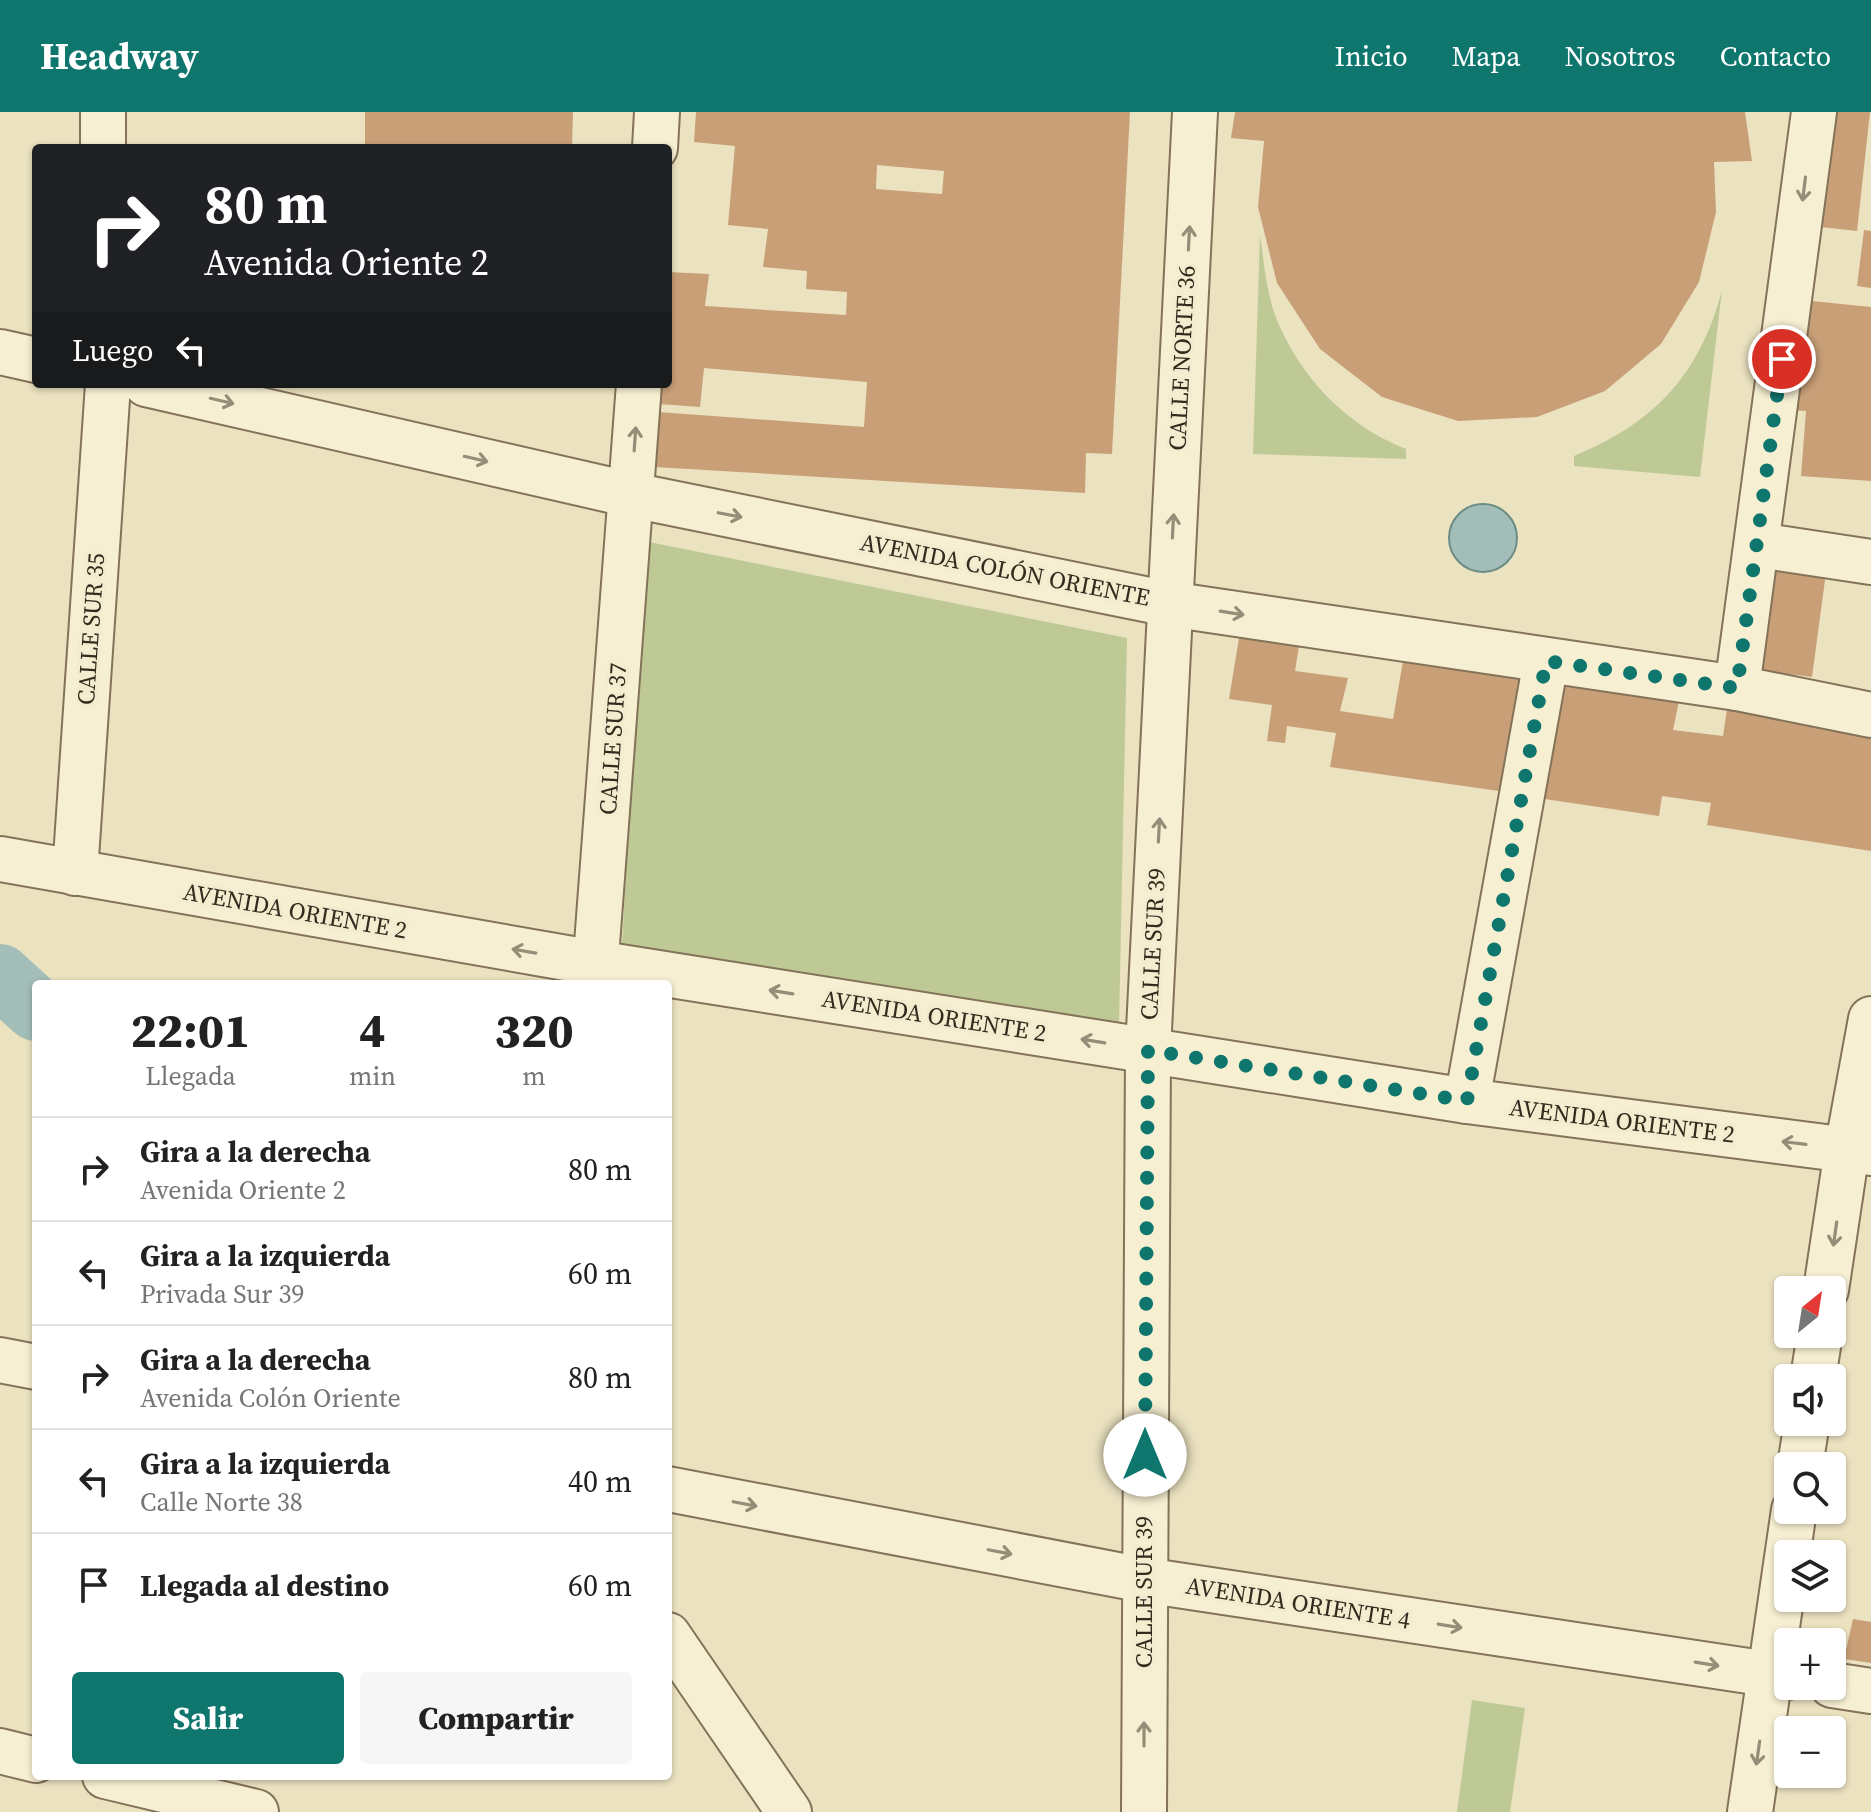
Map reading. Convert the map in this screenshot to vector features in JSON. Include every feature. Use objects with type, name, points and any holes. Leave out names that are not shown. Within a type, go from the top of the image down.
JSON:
[{"type":"street","points":[[103,112],[103,144]]},
{"type":"street","points":[[655,144],[657,112]]},
{"type":"street","name":"CALLE NORTE 36","points":[[1169,604],[1195,112]]},
{"type":"street","points":[[1737,688],[1814,112]]},
{"type":"street","points":[[0,352],[32,359]]},
{"type":"street","name":"CALLE SUR 35","points":[[75,873],[108,388]]},
{"type":"street","name":"AVENIDA COLÓN ORIENTE","points":[[164,388],[632,495],[1169,604],[1737,688],[1871,715]]},
{"type":"street","name":"CALLE SUR 37","points":[[594,974],[639,388]]},
{"type":"street","points":[[1758,545],[1871,562]]},
{"type":"street","name":"CALLE SUR 39","points":[[1144,1812],[1148,1050],[1169,604]]},
{"type":"street","points":[[1467,1101],[1546,661]]},
{"type":"street","name":"AVENIDA ORIENTE 2","points":[[0,859],[638,980]]},
{"type":"street","name":"AVENIDA ORIENTE 2","points":[[672,985],[1148,1050],[1467,1101],[1859,1152]]},
{"type":"street","points":[[1829,1276],[1859,1152],[1871,1019]]},
{"type":"street","points":[[0,1360],[32,1366]]},
{"type":"street","name":"AVENIDA ORIENTE 4","points":[[672,1490],[1144,1580],[1774,1674]]},
{"type":"street","points":[[1783,1628],[1793,1524]]},
{"type":"street","points":[[672,1641],[789,1812]]},
{"type":"street","points":[[1846,1687],[1871,1691]]},
{"type":"street","points":[[1750,1812],[1774,1699]]},
{"type":"street","points":[[0,1751],[32,1759]]},
{"type":"street","points":[[122,1780],[256,1812]]},
{"type":"green space","points":[[1260,235],[1275,315],[1297,358],[1311,378],[1344,412],[1363,427],[1406,449],[1406,459],[1253,454]]},
{"type":"green space","points":[[1722,290],[1700,477],[1574,466],[1574,456],[1628,428],[1670,392],[1701,347]]},
{"type":"green space","points":[[644,541],[1127,638],[1119,1025],[622,945]]},
{"type":"green space","points":[[1472,1700],[1525,1708],[1510,1812],[1457,1812]]},
{"type":"water","points":[[1483,504],[1507,514],[1517,538],[1507,562],[1483,572],[1459,562],[1449,538],[1459,514]]},
{"type":"building","points":[[365,112],[573,112],[572,144],[365,144]]},
{"type":"building","points":[[696,112],[1130,112],[1112,454],[1086,453],[1085,493],[655,467],[658,412],[864,427],[867,382],[704,368],[700,407],[659,404],[660,388],[672,388],[672,272],[709,274],[705,306],[846,315],[847,292],[806,289],[807,271],[763,267],[768,229],[728,225],[735,146],[694,142]],"holes":[[[877,165],[944,171],[942,194],[876,189]]]},
{"type":"building","points":[[1235,112],[1745,112],[1752,161],[1714,162],[1716,212],[1699,282],[1661,344],[1605,391],[1537,417],[1458,421],[1382,397],[1320,349],[1277,283],[1258,207],[1264,141],[1231,138]]},
{"type":"building","points":[[1833,112],[1870,112],[1857,231],[1821,227]]},
{"type":"building","points":[[1864,230],[1871,231],[1871,288],[1857,286]]},
{"type":"building","points":[[1802,300],[1871,307],[1871,481],[1801,476],[1806,411],[1790,410]]},
{"type":"building","points":[[1770,557],[1827,565],[1812,677],[1756,670]]},
{"type":"building","points":[[1239,638],[1299,646],[1295,671],[1348,678],[1340,711],[1393,719],[1403,661],[1523,679],[1506,792],[1330,767],[1336,733],[1287,726],[1285,743],[1267,741],[1272,705],[1229,699]]},
{"type":"building","points":[[1560,685],[1679,701],[1673,730],[1723,736],[1727,709],[1871,732],[1871,851],[1707,825],[1711,803],[1662,796],[1659,816],[1538,798]]},
{"type":"building","points":[[1853,1619],[1871,1622],[1871,1663],[1846,1659]]},
{"type":"waterway","points":[[0,976],[32,1005]]},
{"type":"route","points":[[1145,1455],[1148,1050],[1467,1101],[1546,661],[1737,688],[1782,359]]}]
